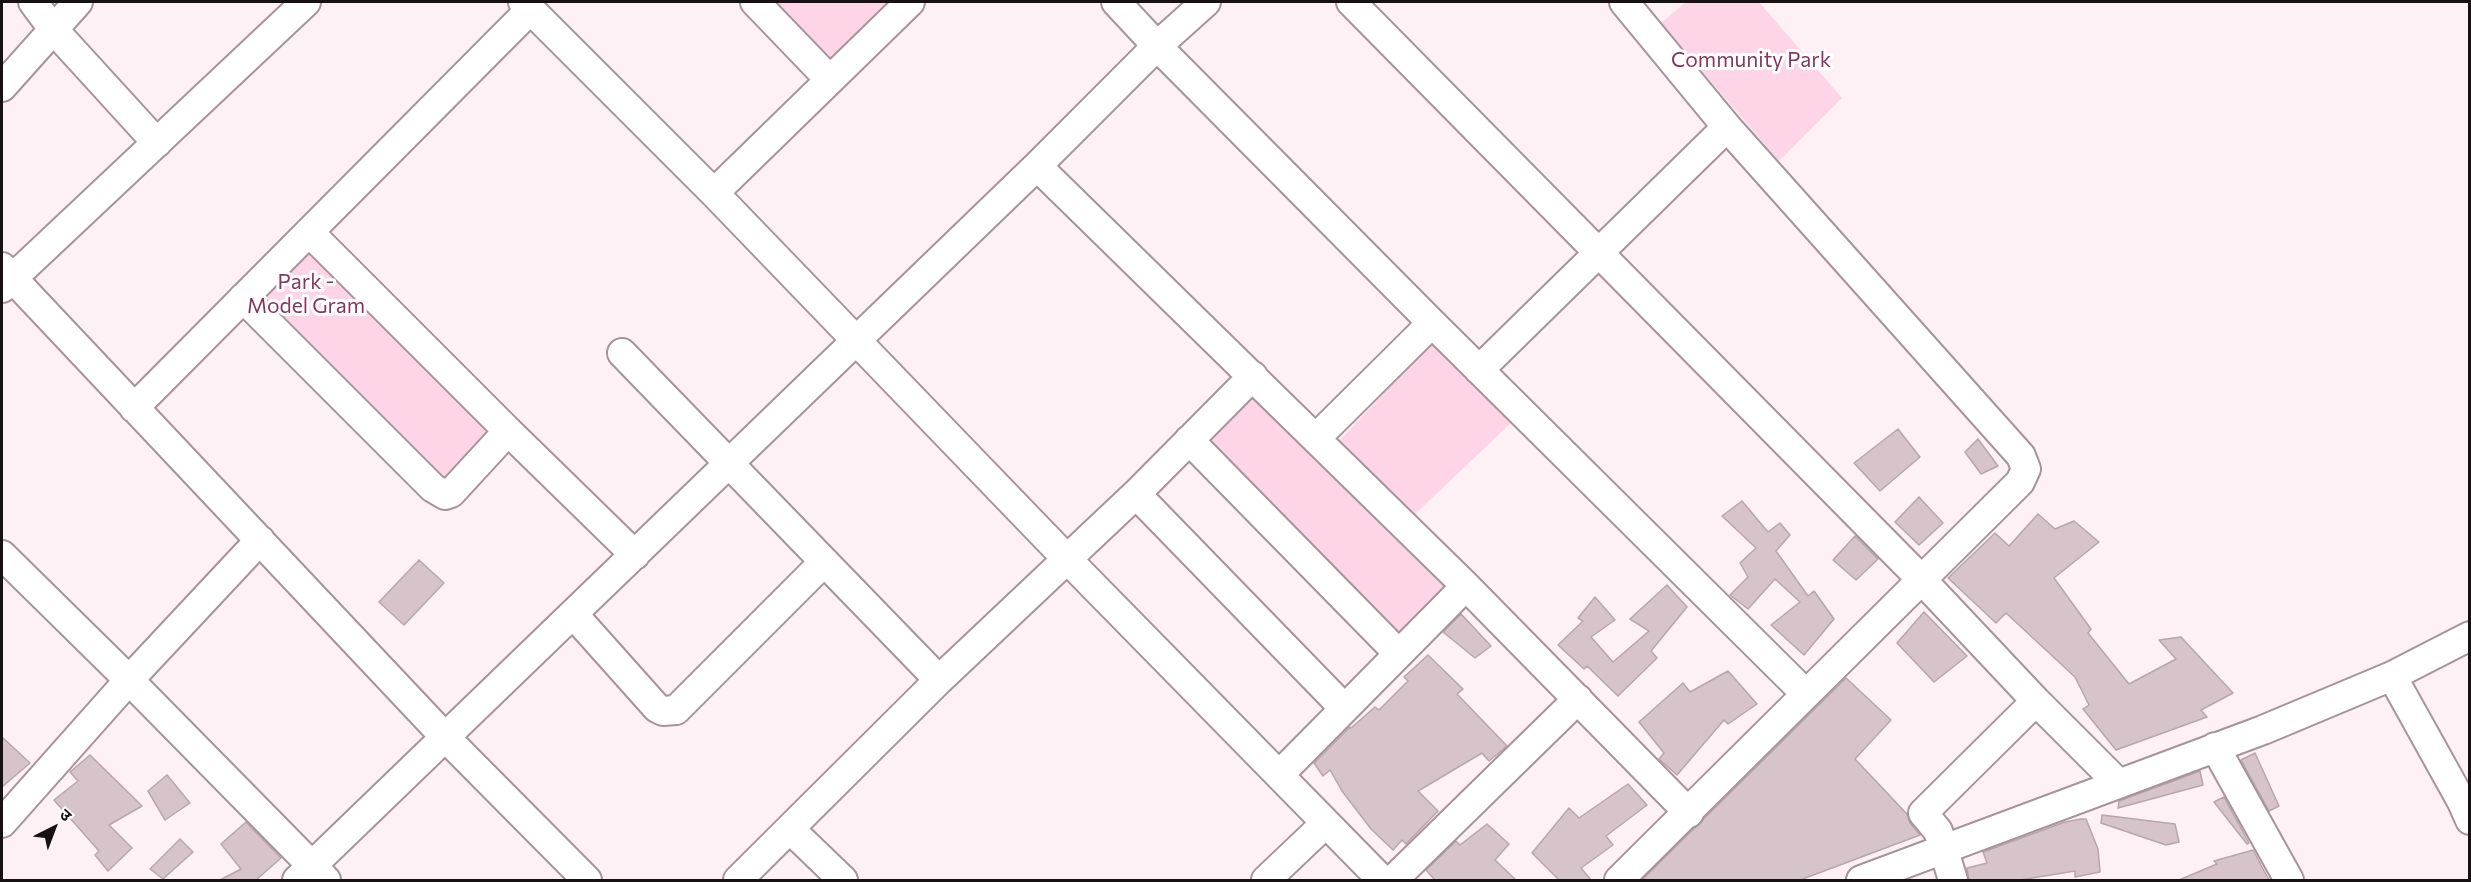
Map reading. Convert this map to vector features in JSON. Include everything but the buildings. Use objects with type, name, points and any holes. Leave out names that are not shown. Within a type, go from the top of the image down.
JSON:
[{"type":"street","points":[[33,2],[53,29],[157,143]]},
{"type":"street","points":[[2,87],[78,2]]},
{"type":"street","points":[[306,2],[157,143],[5,278],[134,408],[445,737],[587,880]]},
{"type":"street","points":[[755,2],[830,80]]},
{"type":"street","points":[[714,193],[907,2]]},
{"type":"street","points":[[1116,2],[1432,323],[1805,693]]},
{"type":"street","points":[[6,569],[129,680],[312,876],[445,737],[1037,166],[1157,46],[1206,2]]},
{"type":"street","points":[[1351,2],[1599,251],[2118,783]]},
{"type":"street","points":[[1619,880],[2020,482],[2026,469],[2021,456],[1727,127],[1624,2]]},
{"type":"street","points":[[134,408],[309,232],[538,8],[1067,559],[1382,880]]},
{"type":"street","points":[[1479,370],[1727,127]]},
{"type":"street","points":[[1037,166],[1466,586],[1689,813]]},
{"type":"street","points":[[309,232],[635,555]]},
{"type":"street","points":[[243,298],[439,493],[445,495],[451,493],[508,431]]},
{"type":"street","points":[[1316,438],[1432,323]]},
{"type":"street","points":[[622,353],[823,563],[939,680]]},
{"type":"street","points":[[738,880],[791,830],[939,680],[1136,494],[1253,376]]},
{"type":"street","points":[[1189,440],[1398,653]]},
{"type":"street","points":[[1136,494],[1344,708]]},
{"type":"street","points":[[2,823],[129,680],[260,540]]},
{"type":"street","points":[[574,615],[657,708],[663,711],[676,710],[823,563]]},
{"type":"street","points":[[1280,774],[1466,586]]},
{"type":"street","points":[[1861,880],[2263,730],[2392,676],[2469,636]]},
{"type":"street","points":[[2392,676],[2462,802],[2469,820]]},
{"type":"street","points":[[1393,880],[1578,699]]},
{"type":"street","points":[[1953,880],[1938,831],[1923,813],[2036,701]]},
{"type":"street","points":[[2215,747],[2289,880]]},
{"type":"street","points":[[1266,880],[1326,823]]},
{"type":"street","points":[[791,830],[843,880]]},
{"type":"green space","points":[[763,2],[893,2],[827,65]]},
{"type":"green space","name":"Community Park","points":[[1686,2],[1759,2],[1842,98],[1779,161],[1661,23]]},
{"type":"green space","name":"Park - Model Gram","points":[[306,240],[491,426],[487,436],[444,483],[252,294]]},
{"type":"green space","points":[[1434,341],[1513,421],[1412,517],[1334,446]]},
{"type":"green space","points":[[1255,384],[1457,585],[1401,641],[1195,444]]}]
